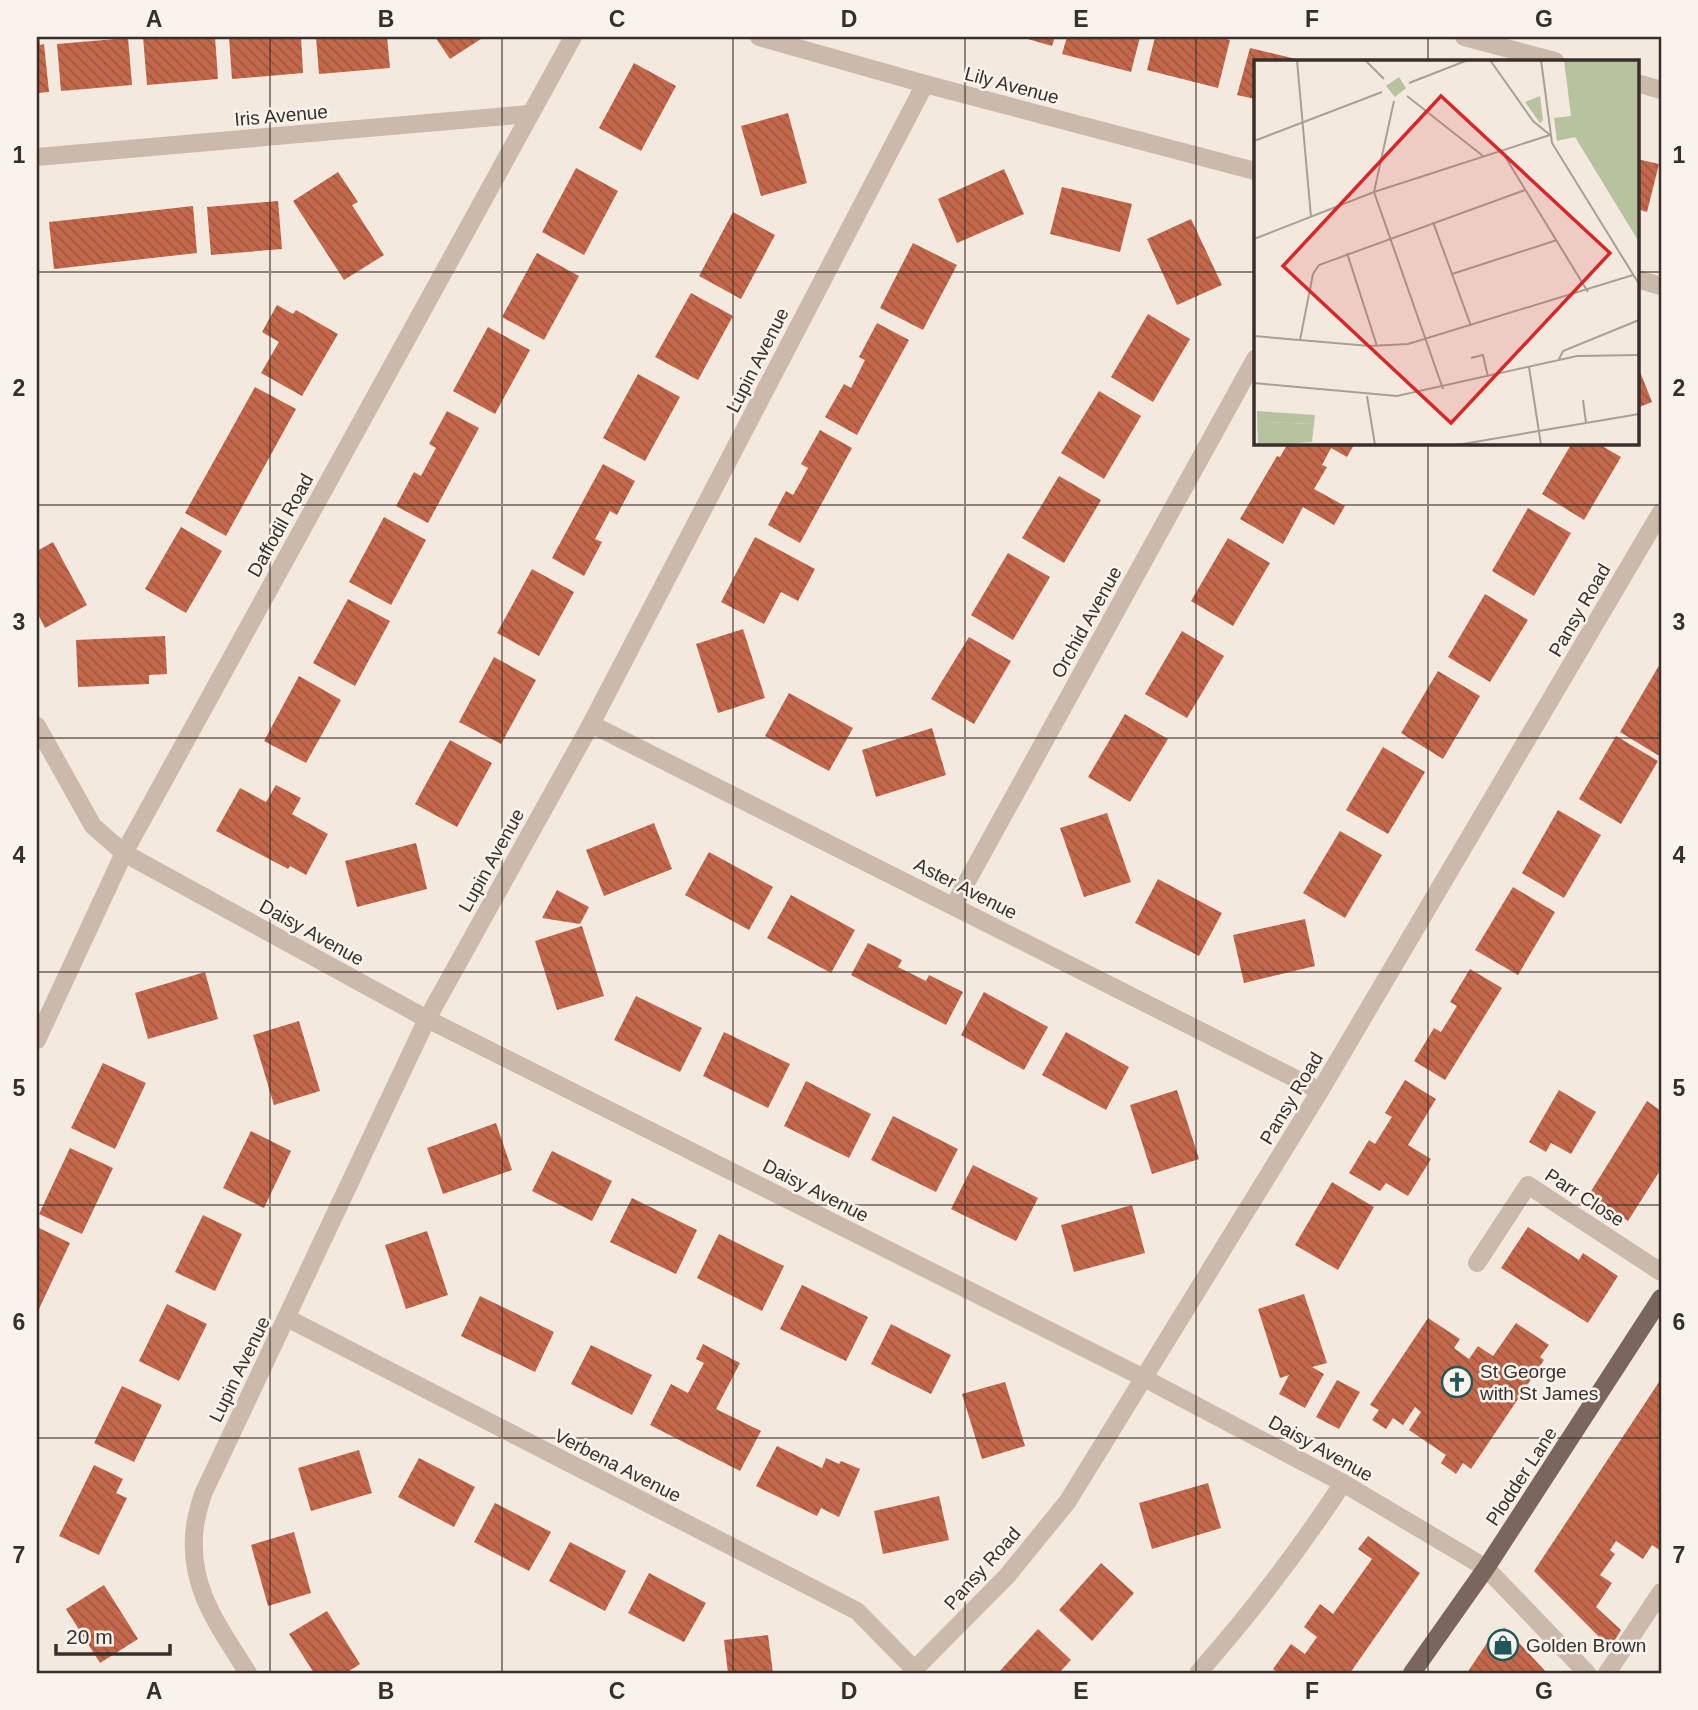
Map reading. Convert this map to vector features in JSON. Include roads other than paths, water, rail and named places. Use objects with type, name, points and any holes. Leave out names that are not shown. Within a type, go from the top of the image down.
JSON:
[{"type":"main road","name":"Plodder Lane","points":[[1412,1673],[1486,1568],[1661,1298]]},
{"type":"street","name":"Daffodil Road","points":[[37,1040],[124,853],[573,37]]},
{"type":"street","name":"Lily Avenue","points":[[759,37],[1254,171]]},
{"type":"street","points":[[1464,37],[1551,60]]},
{"type":"street","points":[[1638,83],[1661,90]]},
{"type":"street","name":"Lupin Avenue","points":[[248,1673],[205,1605],[194,1569],[195,1526],[203,1494],[427,1018],[591,724],[925,84]]},
{"type":"street","name":"Iris Avenue","points":[[37,157],[529,114]]},
{"type":"street","points":[[1638,279],[1661,286]]},
{"type":"street","name":"Orchid Avenue","points":[[954,905],[1254,361]]},
{"type":"street","name":"Pansy Road","points":[[913,1671],[1007,1576],[1068,1500],[1320,1091],[1661,512]]},
{"type":"street","name":"Aster Avenue","points":[[591,724],[1320,1091]]},
{"type":"street","name":"Daisy Avenue","points":[[37,726],[93,826],[124,853],[427,1018],[1142,1377],[1343,1483],[1486,1568],[1587,1673]]},
{"type":"street","name":"Parr Close","points":[[1477,1263],[1528,1185],[1661,1272]]},
{"type":"street","name":"Verbena Avenue","points":[[287,1318],[857,1611],[913,1671]]},
{"type":"street","points":[[1198,1673],[1283,1571],[1343,1483]]},
{"type":"street","points":[[1607,1673],[1661,1592]]},
{"type":"place","name":"St George with St James","points":[[1457,1382]]},
{"type":"place","name":"Golden Brown","points":[[1503,1645]]}]
